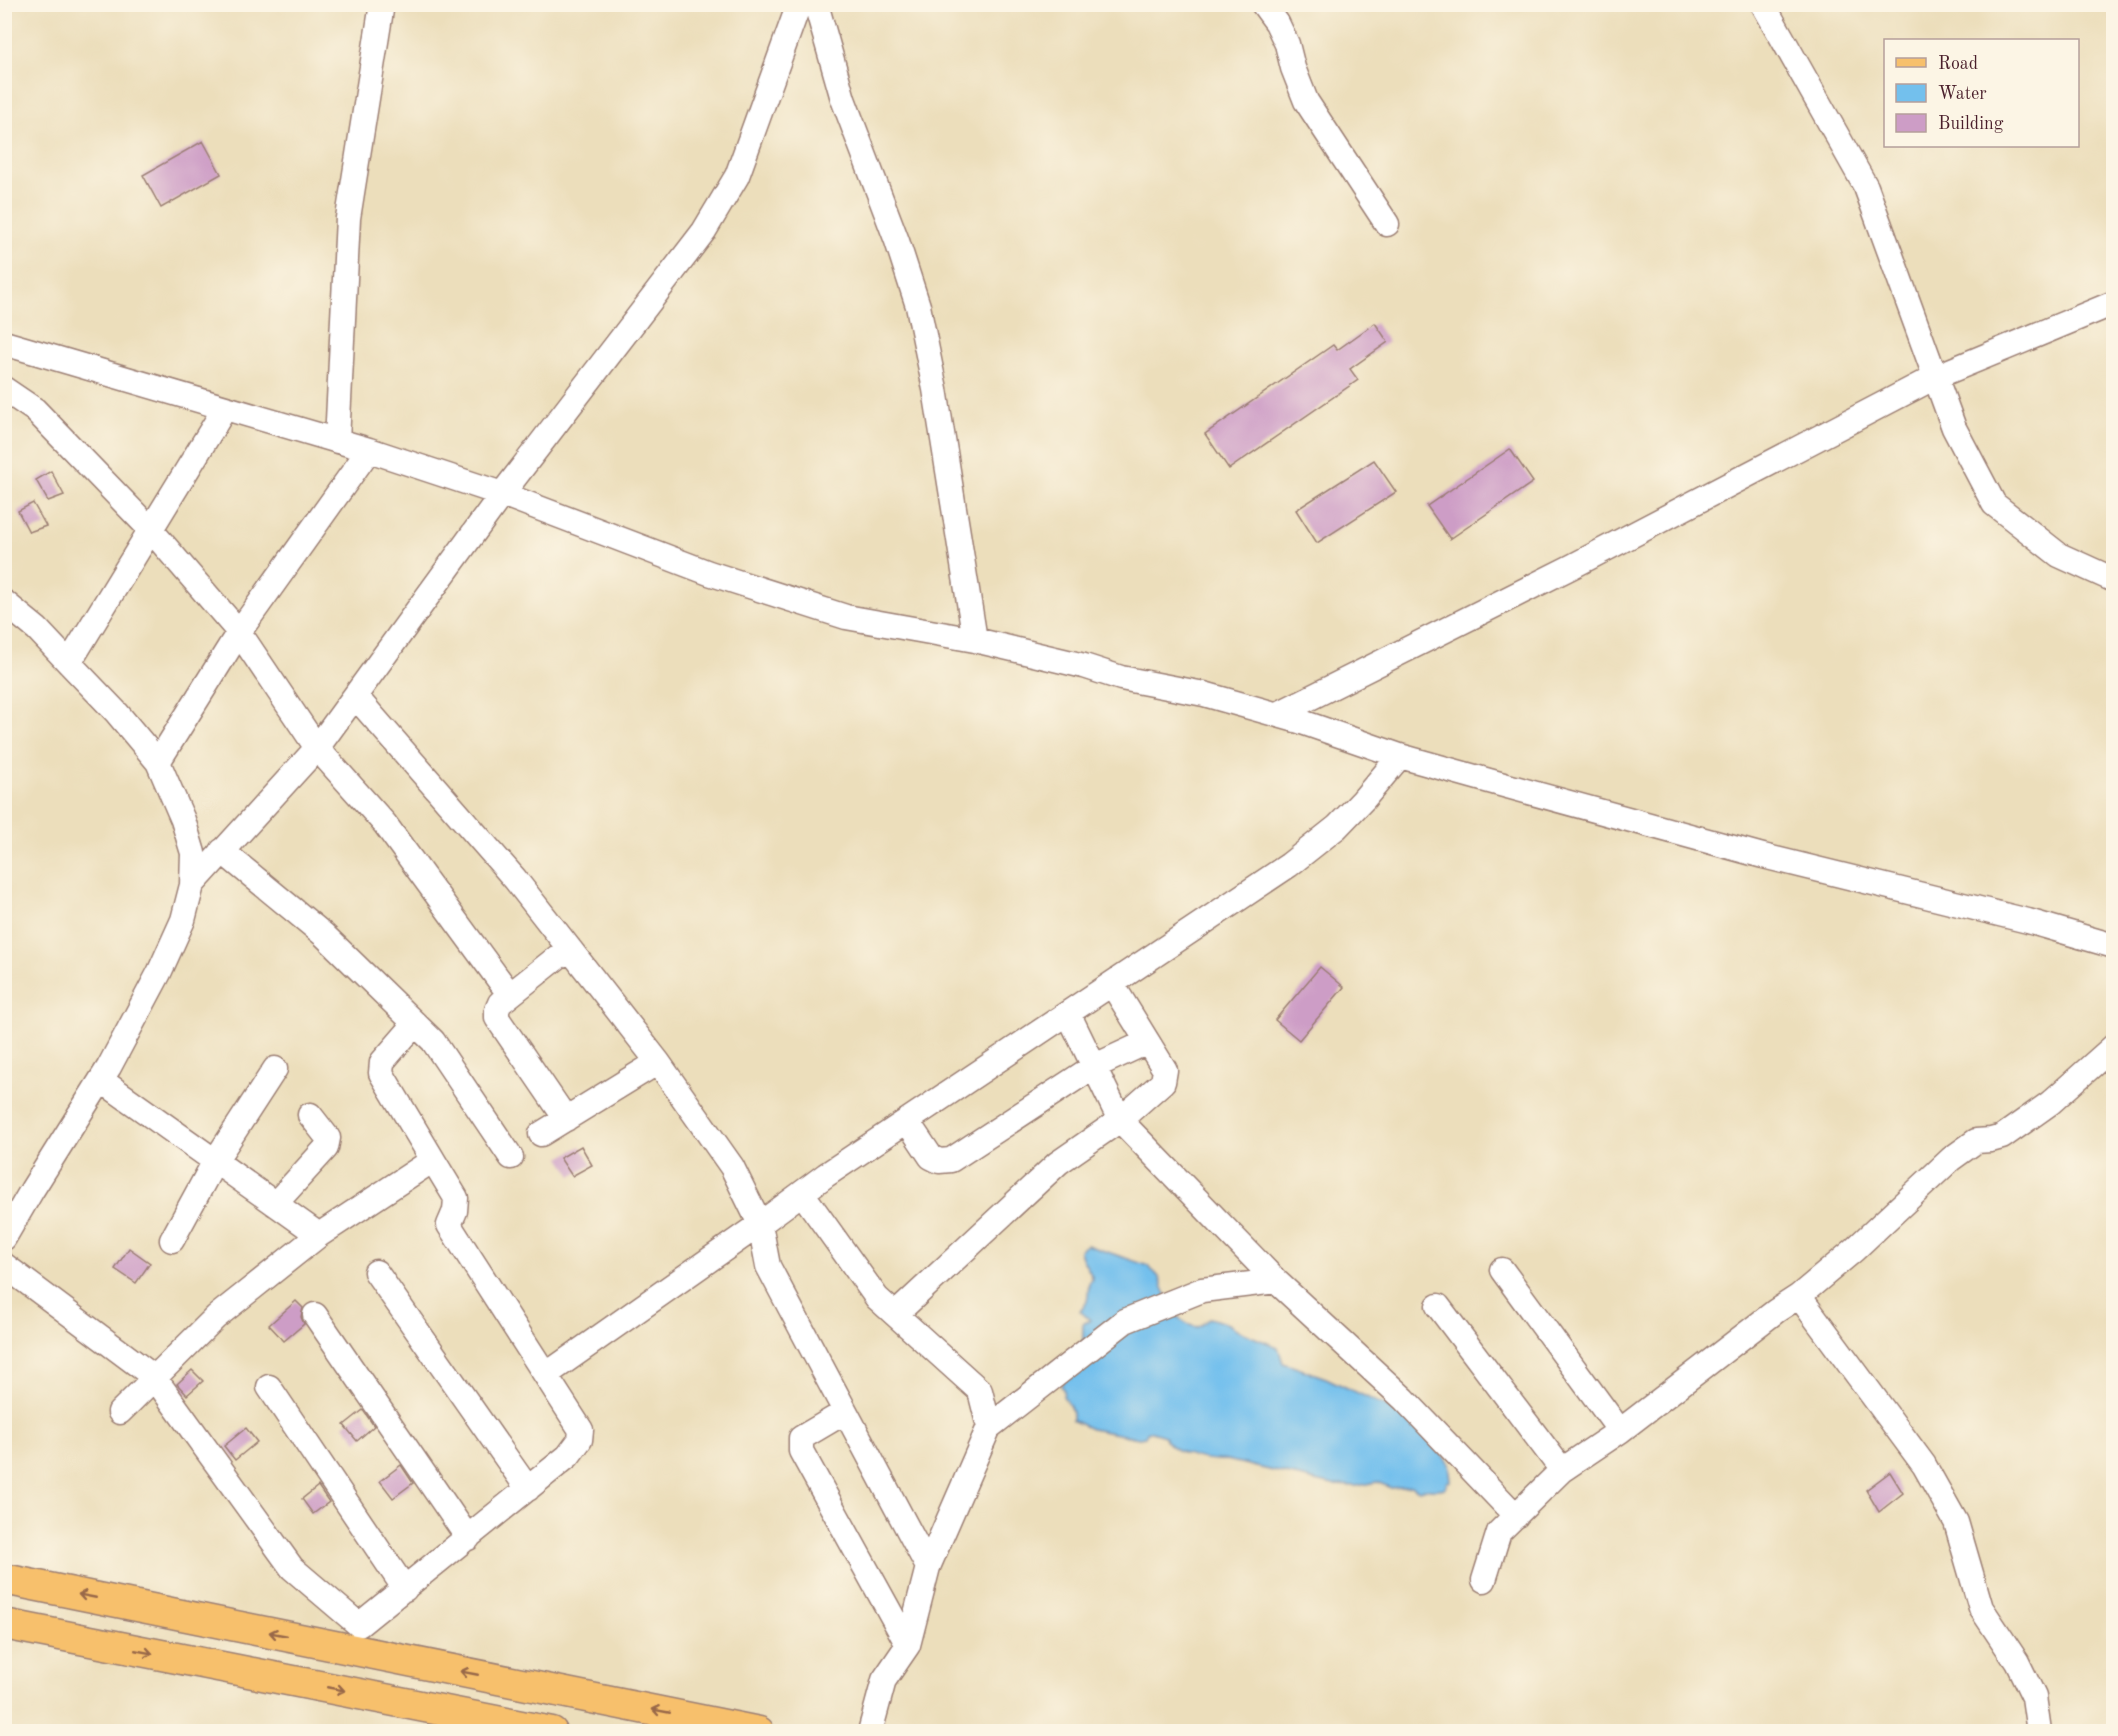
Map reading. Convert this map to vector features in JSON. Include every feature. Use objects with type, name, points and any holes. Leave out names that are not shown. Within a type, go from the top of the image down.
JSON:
[{"type":"main road","points":[[4,1579],[759,1731]]},
{"type":"main road","points":[[4,1624],[552,1731]]},
{"type":"street","points":[[337,441],[348,218],[382,4]]},
{"type":"street","points":[[192,885],[317,748],[502,494],[704,231],[736,176],[800,4]]},
{"type":"street","points":[[816,4],[843,99],[897,241],[918,306],[935,389],[975,640]]},
{"type":"street","points":[[1263,4],[1277,23],[1287,44],[1293,68],[1306,101],[1387,224]]},
{"type":"street","points":[[1763,4],[1866,187],[1954,428],[1994,504],[2059,555],[2114,580]]},
{"type":"street","points":[[1278,714],[1574,566],[1935,376],[2114,303]]},
{"type":"street","points":[[4,344],[369,450],[502,494],[709,573],[846,617],[975,640],[1084,666],[1121,678],[1204,694],[1278,714],[1400,756],[1763,856],[2028,921],[2114,946]]},
{"type":"street","points":[[4,389],[35,410],[151,530],[239,632],[317,748],[385,824],[510,995]]},
{"type":"street","points":[[69,663],[225,408]]},
{"type":"street","points":[[158,762],[239,632],[369,450]]},
{"type":"street","points":[[4,602],[37,629],[117,713],[158,762],[183,820],[193,853],[192,885],[183,920],[159,974],[101,1080],[4,1238]]},
{"type":"street","points":[[356,697],[515,879],[658,1062],[732,1167],[760,1224],[768,1266],[928,1567]]},
{"type":"street","points":[[546,1374],[907,1121],[1289,866],[1337,827],[1363,801],[1400,756]]},
{"type":"street","points":[[222,851],[324,935],[433,1041],[511,1157]]},
{"type":"street","points":[[566,1119],[497,1018],[497,1010],[500,1003],[569,948]]},
{"type":"street","points":[[896,1314],[1058,1163],[1120,1120],[1163,1082],[1165,1070],[1112,984]]},
{"type":"street","points":[[1068,1013],[1120,1120],[1276,1281],[1404,1399],[1516,1516]]},
{"type":"street","points":[[4,1265],[154,1377],[292,1568],[359,1625],[568,1456],[580,1440],[581,1430],[449,1225],[456,1198],[381,1073],[382,1062],[415,1024]]},
{"type":"street","points":[[907,1121],[931,1157],[939,1161],[951,1160],[1093,1067],[1147,1042]]},
{"type":"street","points":[[1484,1580],[1499,1532],[1562,1470],[1620,1431],[1776,1311],[1800,1296],[1854,1250],[1951,1159],[1976,1141],[2002,1137],[2040,1110],[2114,1046]]},
{"type":"street","points":[[541,1134],[658,1062]]},
{"type":"street","points":[[172,1240],[215,1161],[275,1069]]},
{"type":"street","points":[[101,1080],[319,1235]]},
{"type":"street","points":[[275,1204],[326,1148],[328,1138],[310,1115]]},
{"type":"street","points":[[120,1412],[216,1317],[319,1235],[433,1160]]},
{"type":"street","points":[[802,1193],[877,1298],[980,1391],[989,1427]]},
{"type":"street","points":[[1502,1270],[1620,1431]]},
{"type":"street","points":[[376,1272],[528,1489]]},
{"type":"street","points":[[870,1731],[884,1680],[908,1645],[928,1567],[989,1427],[1125,1321],[1202,1290],[1276,1281]]},
{"type":"street","points":[[1800,1296],[1924,1465],[1956,1522],[1981,1608],[2017,1662],[2034,1697],[2039,1731]]},
{"type":"street","points":[[1438,1306],[1562,1470]]},
{"type":"street","points":[[315,1315],[468,1538]]},
{"type":"street","points":[[269,1387],[405,1588]]},
{"type":"street","points":[[845,1412],[801,1438],[801,1451],[908,1645]]},
{"type":"water","points":[[1087,1245],[1149,1266],[1159,1277],[1176,1314],[1185,1323],[1198,1327],[1210,1318],[1228,1324],[1243,1333],[1278,1347],[1283,1363],[1326,1378],[1403,1414],[1444,1457],[1449,1464],[1451,1481],[1447,1482],[1445,1488],[1419,1490],[1412,1486],[1391,1488],[1377,1482],[1357,1486],[1333,1485],[1227,1460],[1211,1460],[1185,1454],[1165,1440],[1165,1436],[1148,1431],[1145,1437],[1139,1438],[1091,1429],[1072,1420],[1071,1410],[1063,1396],[1064,1391],[1061,1386],[1083,1340],[1083,1324],[1090,1320],[1080,1311],[1087,1302],[1089,1283],[1093,1279],[1080,1250]]},
{"type":"building","points":[[203,141],[221,174],[161,208],[143,175]]},
{"type":"building","points":[[1375,323],[1388,342],[1350,369],[1358,380],[1229,469],[1205,434],[1333,345],[1337,350]]},
{"type":"building","points":[[1510,449],[1533,482],[1450,539],[1427,506]]},
{"type":"building","points":[[1374,460],[1396,492],[1317,543],[1296,510]]},
{"type":"building","points":[[51,471],[64,495],[48,501],[36,480]]},
{"type":"building","points":[[33,503],[46,526],[29,532],[18,511]]},
{"type":"building","points":[[1320,967],[1344,987],[1299,1040],[1275,1020]]},
{"type":"building","points":[[581,1146],[592,1165],[572,1176],[560,1158]]},
{"type":"building","points":[[129,1248],[150,1263],[136,1283],[115,1269]]},
{"type":"building","points":[[296,1301],[303,1308],[301,1317],[304,1324],[284,1341],[269,1325]]},
{"type":"building","points":[[192,1370],[203,1381],[187,1395],[177,1384]]},
{"type":"building","points":[[363,1410],[374,1426],[357,1441],[344,1425]]},
{"type":"building","points":[[246,1428],[257,1442],[235,1460],[224,1446]]},
{"type":"building","points":[[401,1465],[413,1483],[393,1498],[380,1481]]},
{"type":"building","points":[[1890,1472],[1903,1493],[1879,1512],[1866,1490]]},
{"type":"building","points":[[318,1486],[329,1502],[313,1514],[302,1499]]}]
